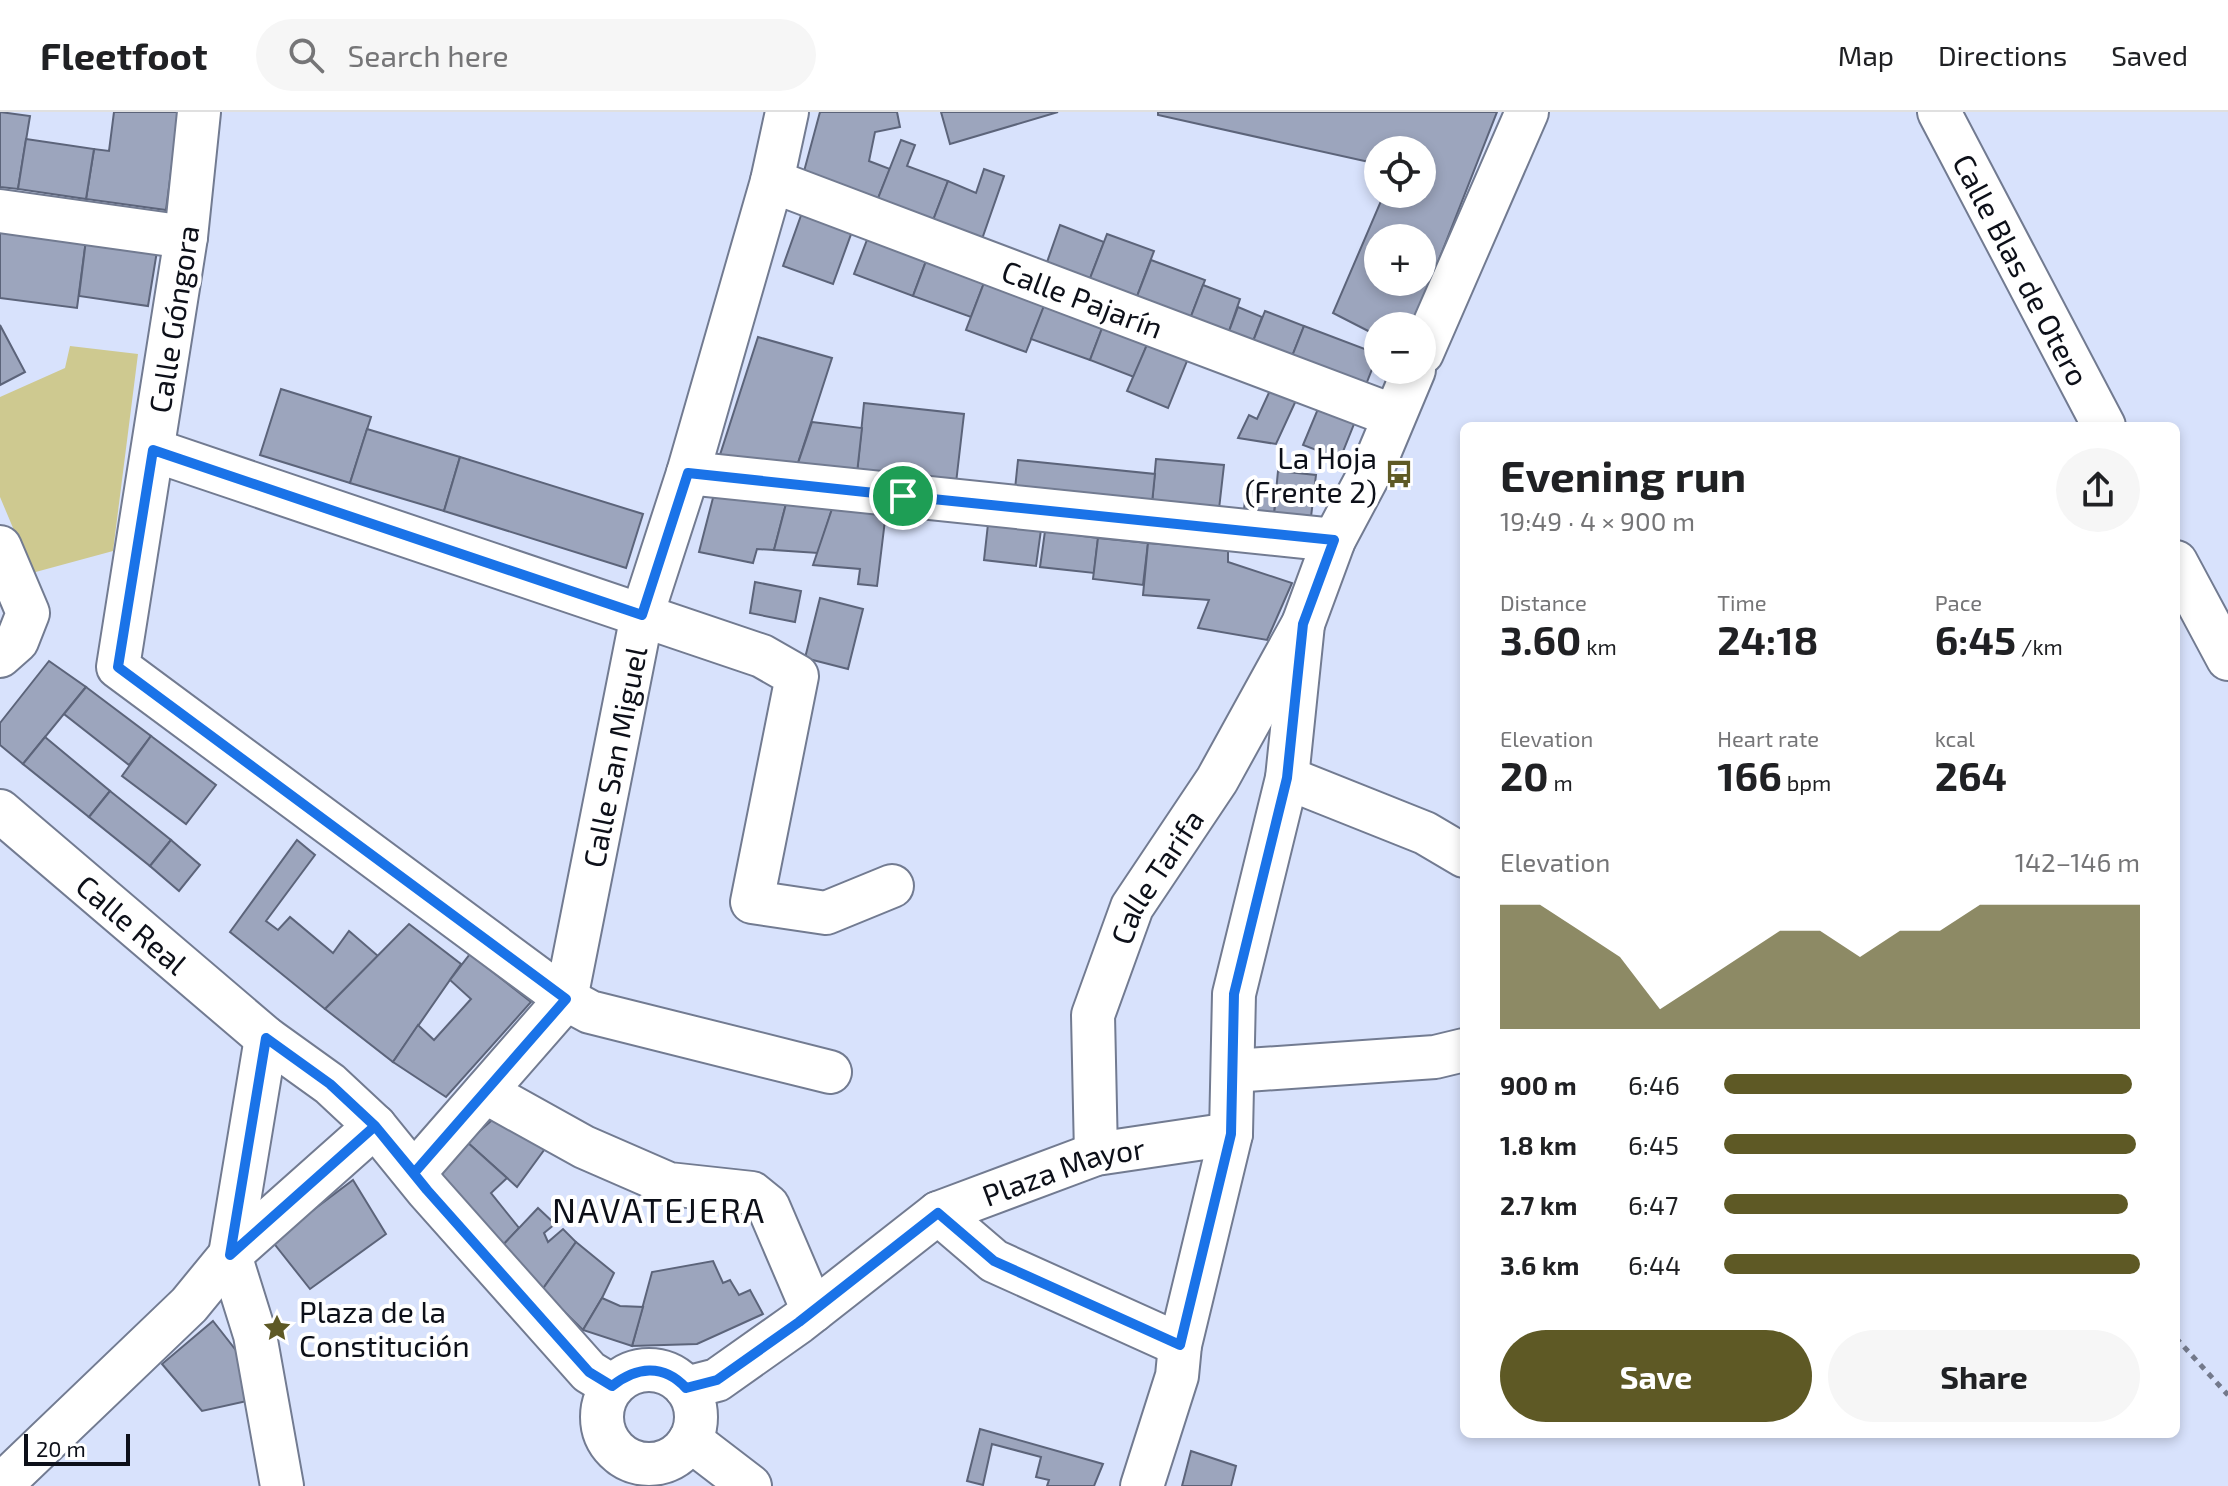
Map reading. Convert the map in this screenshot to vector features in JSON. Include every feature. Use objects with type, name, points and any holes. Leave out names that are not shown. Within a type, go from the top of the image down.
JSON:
[{"type":"street","name":"Calle Góngora","points":[[199,112],[186,237],[118,667],[566,999]]},
{"type":"street","name":"Calle San Miguel","points":[[414,1173],[566,999],[642,615],[688,473],[772,181],[787,112]]},
{"type":"street","points":[[1436,321],[1527,112]]},
{"type":"street","name":"Calle Blas de Otero","points":[[1939,112],[2102,422]]},
{"type":"street","name":"Calle Pajarín","points":[[772,181],[1394,416]]},
{"type":"street","points":[[0,211],[186,237]]},
{"type":"street","points":[[1142,1486],[1177,1376],[1180,1345],[1231,1134],[1234,994],[1287,778],[1303,624],[1334,540],[1375,463],[1408,384]]},
{"type":"street","points":[[153,450],[762,656],[797,676],[752,902],[826,913],[892,886]]},
{"type":"street","points":[[688,473],[1334,540]]},
{"type":"street","points":[[0,547],[28,613],[17,641],[0,656]]},
{"type":"street","points":[[2180,569],[2228,659]]},
{"type":"street","name":"Calle Tarifa","points":[[1096,1154],[1093,1015],[1132,907],[1217,780],[1303,624]]},
{"type":"street","points":[[1287,778],[1425,833],[1460,854]]},
{"type":"street","name":"Calle Real","points":[[0,811],[266,1038]]},
{"type":"street","points":[[566,999],[590,1012],[830,1072]]},
{"type":"street","points":[[282,1486],[255,1335],[230,1255],[266,1038],[330,1084],[375,1126],[589,1372],[612,1386]]},
{"type":"street","points":[[1233,1071],[1435,1057],[1460,1051]]},
{"type":"street","points":[[485,1092],[584,1147],[669,1184],[752,1193],[768,1206],[813,1311]]},
{"type":"street","points":[[0,1486],[189,1305],[230,1255],[375,1126]]},
{"type":"street","name":"Plaza Mayor","points":[[1180,1345],[994,1261],[938,1213],[1096,1154],[1231,1134]]},
{"type":"street","points":[[686,1388],[717,1380],[813,1311],[938,1213]]},
{"type":"street","points":[[643,1369],[661,1371],[677,1378],[686,1388],[695,1407],[696,1424],[690,1440],[676,1455],[638,1474],[605,1437],[601,1420],[603,1402],[612,1386],[626,1375],[643,1369]]},
{"type":"street","points":[[690,1440],[750,1486]]},
{"type":"path","points":[[2180,1342],[2228,1395]]},
{"type":"shaded area","points":[[70,346],[138,354],[113,551],[32,573],[0,497],[0,397],[65,368]]},
{"type":"building","points":[[0,112],[30,116],[18,189],[0,187]]},
{"type":"building","points":[[114,112],[179,112],[166,210],[86,199],[94,149],[109,151]]},
{"type":"building","points":[[820,112],[897,112],[900,127],[875,132],[869,161],[890,169],[877,201],[803,175]]},
{"type":"building","points":[[941,112],[1058,112],[950,144]]},
{"type":"building","points":[[1158,112],[1497,112],[1436,267],[1436,224],[1371,224],[1378,208],[1436,208],[1436,136],[1364,136],[1364,161],[1158,115]]},
{"type":"building","points":[[26,139],[94,149],[86,199],[18,189]]},
{"type":"building","points":[[901,140],[915,145],[907,166],[948,181],[932,223],[877,201]]},
{"type":"building","points":[[984,169],[1004,176],[982,239],[932,223],[948,181],[976,193]]},
{"type":"building","points":[[804,207],[854,226],[833,284],[783,266]]},
{"type":"building","points":[[1060,225],[1104,242],[1089,281],[1046,265]]},
{"type":"building","points":[[0,228],[86,240],[77,308],[0,298]]},
{"type":"building","points":[[870,232],[929,253],[913,296],[854,274]]},
{"type":"building","points":[[1107,234],[1154,251],[1136,299],[1089,281]]},
{"type":"building","points":[[86,240],[157,251],[148,306],[79,296]]},
{"type":"building","points":[[1364,241],[1364,296],[1425,296],[1418,312],[1364,312],[1364,329],[1333,313]]},
{"type":"building","points":[[929,253],[987,275],[971,317],[913,296]]},
{"type":"building","points":[[1151,260],[1205,280],[1190,319],[1136,299]]},
{"type":"building","points":[[987,275],[1048,297],[1026,352],[966,330]]},
{"type":"building","points":[[1203,285],[1240,299],[1228,334],[1190,319]]},
{"type":"building","points":[[1049,293],[1104,323],[1090,360],[1031,339]]},
{"type":"building","points":[[1238,307],[1262,317],[1252,344],[1228,334]]},
{"type":"building","points":[[1265,311],[1304,326],[1291,359],[1252,344]]},
{"type":"building","points":[[1104,323],[1149,340],[1134,377],[1090,360]]},
{"type":"building","points":[[0,325],[25,372],[0,385]]},
{"type":"building","points":[[1304,326],[1364,349],[1366,384],[1365,387],[1291,359]]},
{"type":"building","points":[[758,337],[832,358],[797,466],[719,458]]},
{"type":"building","points":[[1149,340],[1189,356],[1168,408],[1127,391]]},
{"type":"building","points":[[1272,386],[1298,396],[1276,444],[1238,438],[1249,415],[1257,419]]},
{"type":"building","points":[[281,389],[371,417],[350,483],[260,455]]},
{"type":"building","points":[[864,403],[964,414],[956,483],[857,473]]},
{"type":"building","points":[[1320,404],[1356,419],[1340,459],[1303,445]]},
{"type":"building","points":[[812,422],[862,428],[857,473],[797,466]]},
{"type":"building","points":[[367,429],[460,457],[444,511],[350,483]]},
{"type":"building","points":[[460,457],[643,514],[626,568],[444,511]]},
{"type":"building","points":[[1156,459],[1224,465],[1219,509],[1152,503]]},
{"type":"building","points":[[1018,460],[1155,474],[1152,503],[1015,489]]},
{"type":"building","points":[[1278,471],[1316,475],[1311,517],[1274,513]]},
{"type":"building","points":[[1246,490],[1276,494],[1274,513],[1244,510]]},
{"type":"building","points":[[714,494],[787,500],[774,550],[757,549],[753,563],[699,552]]},
{"type":"building","points":[[787,500],[833,506],[818,553],[774,550]]},
{"type":"building","points":[[833,506],[886,512],[877,586],[858,584],[860,569],[813,565]]},
{"type":"building","points":[[988,524],[1041,530],[1036,566],[984,560]]},
{"type":"building","points":[[1045,531],[1098,538],[1094,573],[1040,567]]},
{"type":"building","points":[[1098,538],[1148,543],[1143,585],[1093,579]]},
{"type":"building","points":[[1148,543],[1228,550],[1228,562],[1292,583],[1267,640],[1198,628],[1209,600],[1143,595]]},
{"type":"building","points":[[755,582],[801,591],[795,622],[750,613]]},
{"type":"building","points":[[820,598],[863,609],[848,669],[805,658]]},
{"type":"building","points":[[49,661],[86,687],[23,764],[0,745],[0,723]]},
{"type":"building","points":[[86,687],[151,736],[129,765],[64,714]]},
{"type":"building","points":[[151,736],[216,785],[186,824],[122,776]]},
{"type":"building","points":[[45,737],[110,791],[89,817],[23,764]]},
{"type":"building","points":[[110,791],[171,840],[150,866],[89,817]]},
{"type":"building","points":[[171,840],[200,865],[179,891],[150,866]]},
{"type":"building","points":[[297,840],[315,855],[266,921],[278,930],[290,917],[333,953],[349,931],[378,956],[325,1009],[230,932]]},
{"type":"building","points":[[409,924],[461,964],[393,1062],[325,1009]]},
{"type":"building","points":[[470,954],[531,1002],[446,1097],[393,1062],[418,1025],[434,1040],[471,999],[450,980]]},
{"type":"building","points":[[499,1114],[547,1146],[517,1187],[467,1142]]},
{"type":"building","points":[[467,1142],[507,1178],[491,1193],[519,1228],[502,1246],[436,1172]]},
{"type":"building","points":[[353,1180],[386,1234],[310,1289],[272,1241]]},
{"type":"building","points":[[538,1208],[555,1224],[544,1233],[548,1242],[563,1229],[576,1242],[542,1290],[502,1246]]},
{"type":"building","points":[[576,1242],[614,1273],[583,1330],[542,1290]]},
{"type":"building","points":[[713,1261],[723,1283],[730,1280],[739,1295],[750,1290],[763,1314],[697,1344],[632,1346],[652,1272]]},
{"type":"building","points":[[602,1298],[620,1306],[643,1307],[632,1346],[583,1330]]},
{"type":"building","points":[[213,1321],[238,1353],[247,1401],[202,1411],[162,1364]]},
{"type":"building","points":[[980,1429],[1103,1464],[1094,1486],[1047,1486],[1049,1480],[1036,1477],[1041,1457],[992,1444],[983,1485],[967,1481]]},
{"type":"building","points":[[1191,1451],[1236,1466],[1231,1486],[1182,1486]]},
{"type":"place","name":"La Hoja (Frente 2)","points":[[1399,474]]},
{"type":"place","name":"Plaza de la Constitución","points":[[277,1328]]},
{"type":"district","name":"NAVATEJERA","points":[[659,1209]]},
{"type":"route","points":[[903,496],[688,473],[642,615],[153,450],[118,667],[566,999],[414,1173],[375,1126],[230,1255],[266,1038],[330,1084],[375,1126],[427,1190],[589,1372],[612,1386],[626,1375],[643,1369],[661,1371],[677,1378],[686,1388],[717,1380],[799,1322],[938,1213],[994,1261],[1180,1345],[1231,1134],[1234,994],[1287,778],[1303,624],[1334,540],[903,496]]}]
